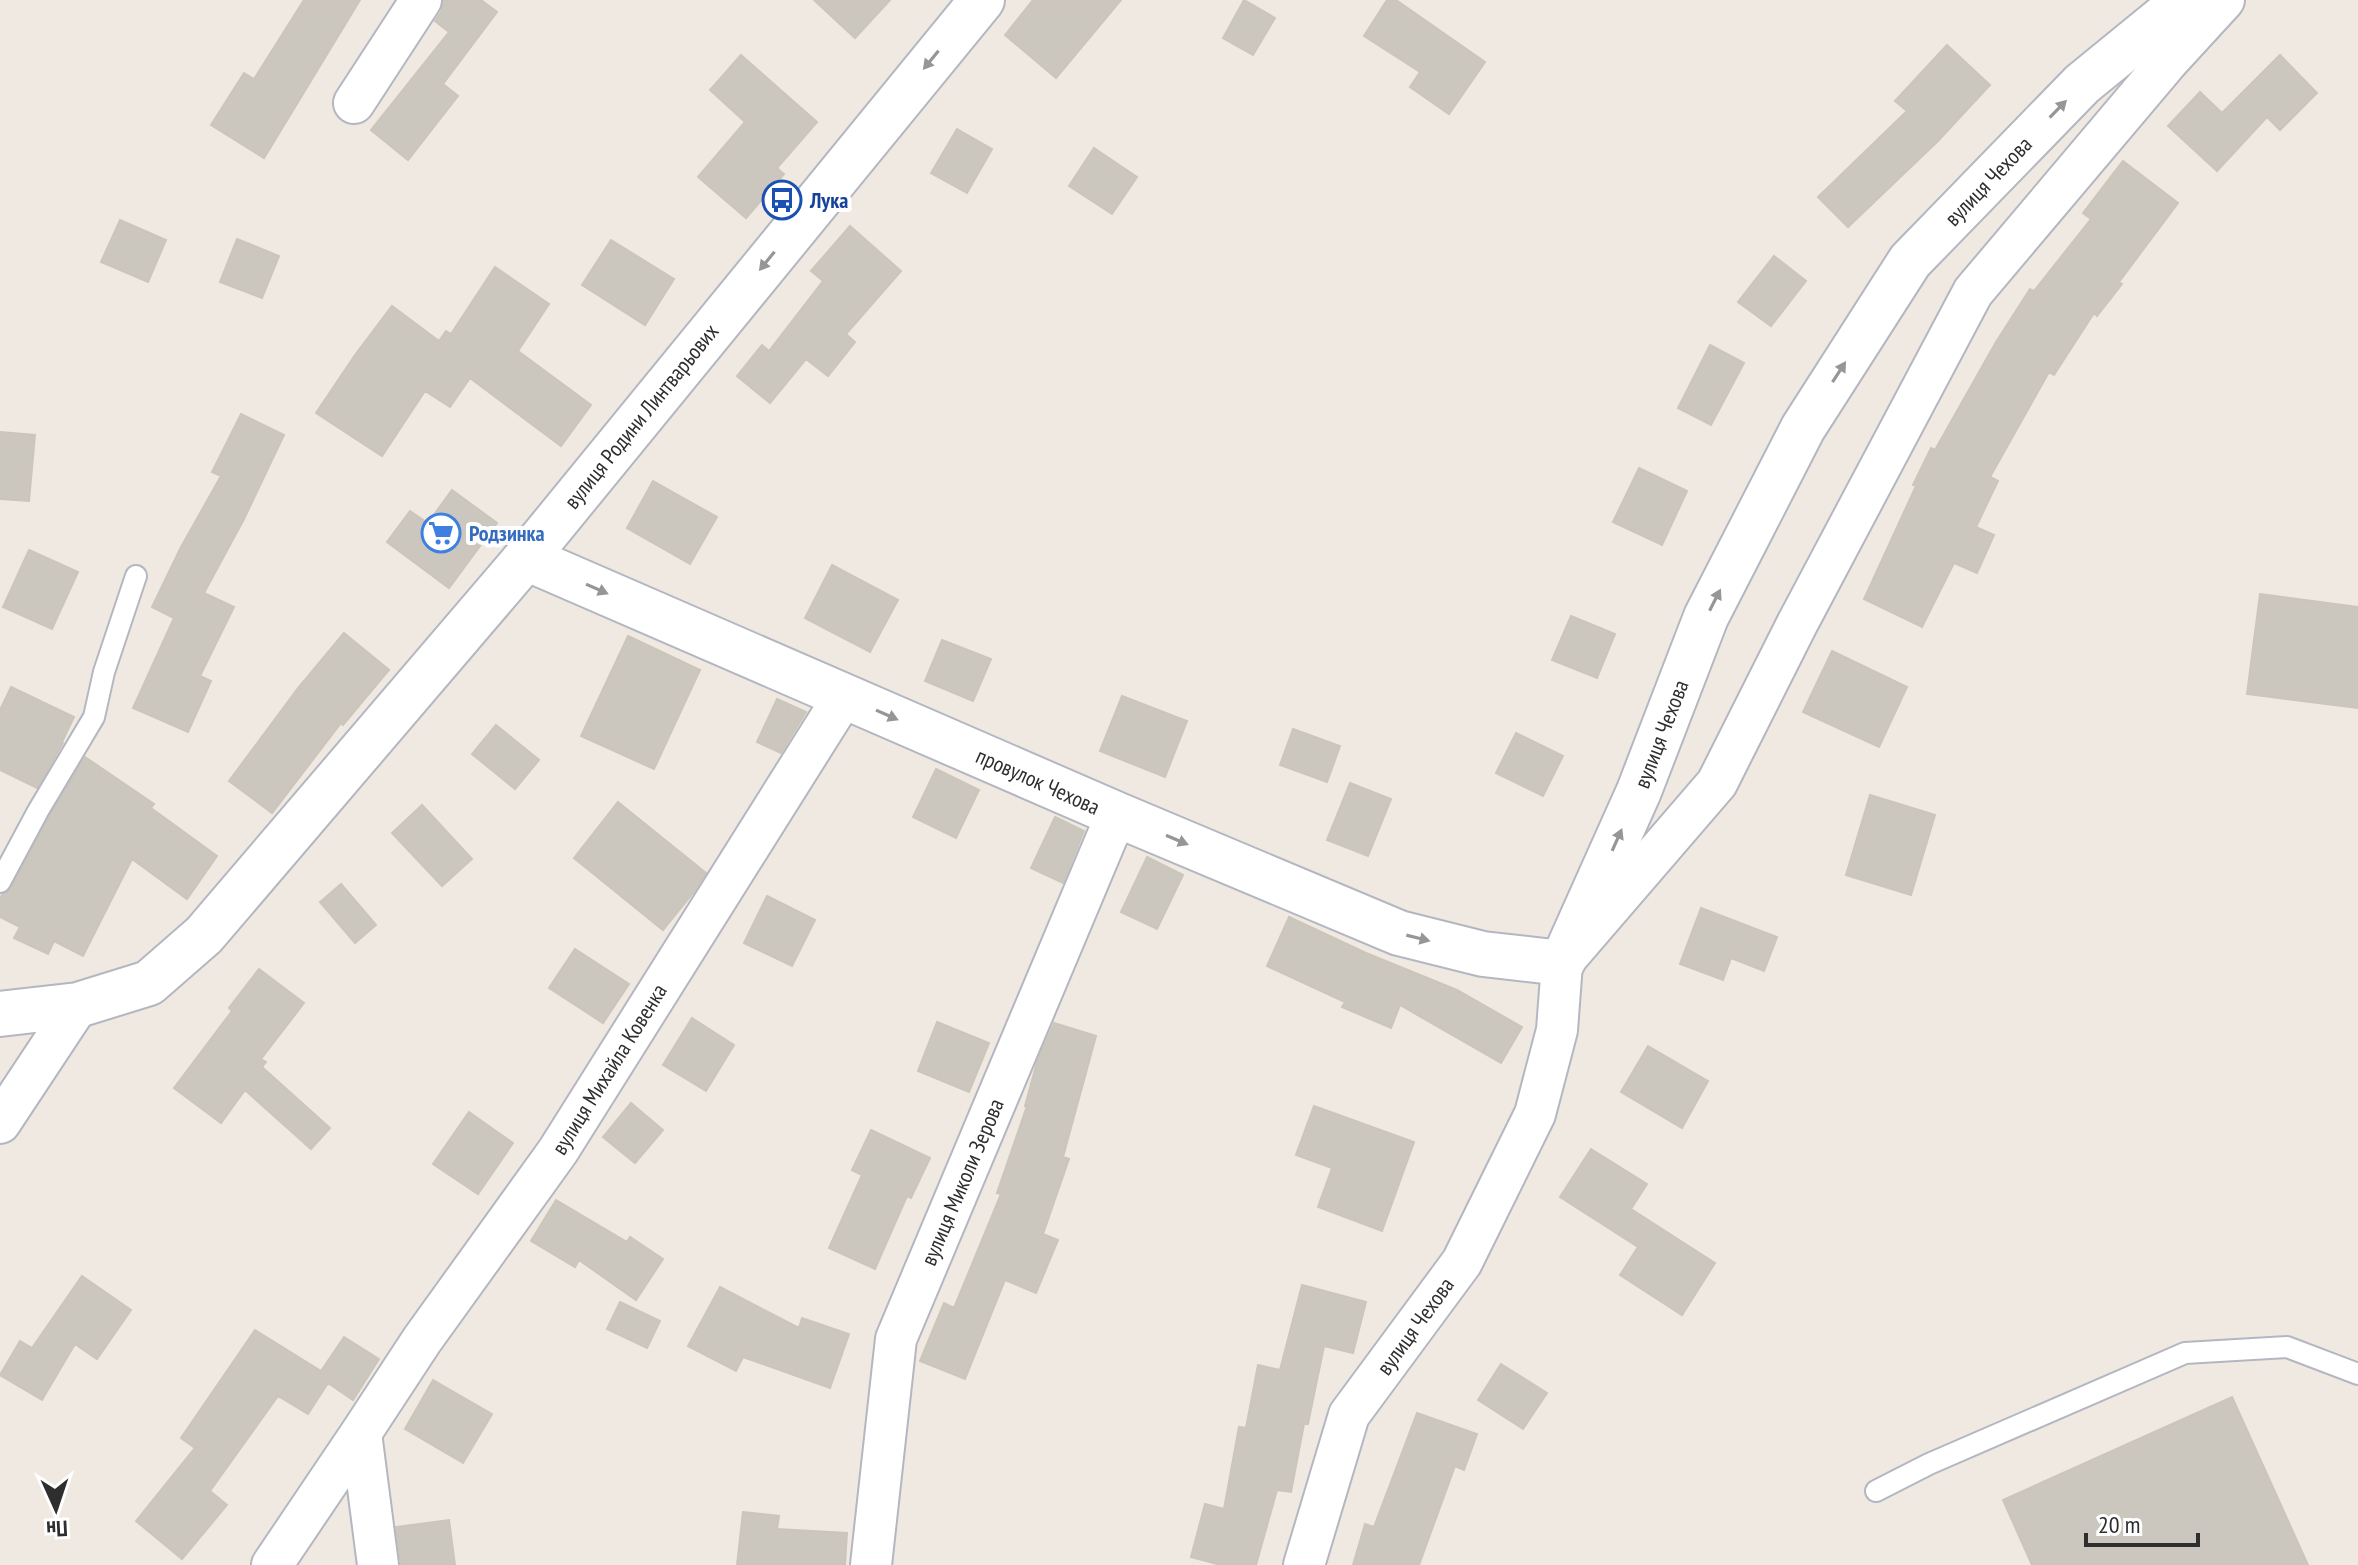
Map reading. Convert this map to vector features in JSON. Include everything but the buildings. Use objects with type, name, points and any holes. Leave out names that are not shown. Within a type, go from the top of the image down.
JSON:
[{"type":"main road","name":"вулиця Чехова","points":[[1562,963],[1639,791],[1706,617],[1803,428],[1910,261],[2082,84],[2185,0]]},
{"type":"main road","name":"вулиця Родини Линтварьових","points":[[0,1014],[78,1005],[149,983],[204,935],[526,558],[966,5]]},
{"type":"main road","name":"провулок Чехова","points":[[526,558],[1118,815],[1399,933],[1483,954],[1562,963]]},
{"type":"street","points":[[354,103],[421,0]]},
{"type":"street","points":[[1562,963],[1717,783],[1797,624],[1973,292],[2168,61],[2224,0]]},
{"type":"street","name":"вулиця Михайла Ковенка","points":[[272,1565],[422,1340],[558,1151],[844,696]]},
{"type":"street","name":"вулиця Миколи Зерова","points":[[871,1565],[896,1339],[1118,815]]},
{"type":"street","name":"вулиця Чехова","points":[[1304,1565],[1349,1415],[1462,1262],[1535,1114],[1557,1030],[1562,963]]},
{"type":"street","points":[[0,1123],[78,1005]]},
{"type":"street","points":[[361,1433],[378,1565]]},
{"type":"lane","points":[[0,882],[94,717],[104,672],[136,576]]},
{"type":"lane","points":[[1876,1491],[1929,1464],[2185,1353],[2287,1347],[2358,1374]]},
{"type":"place","name":"Лука","points":[[782,200]]},
{"type":"place","name":"Родзинка","points":[[441,533]]}]
